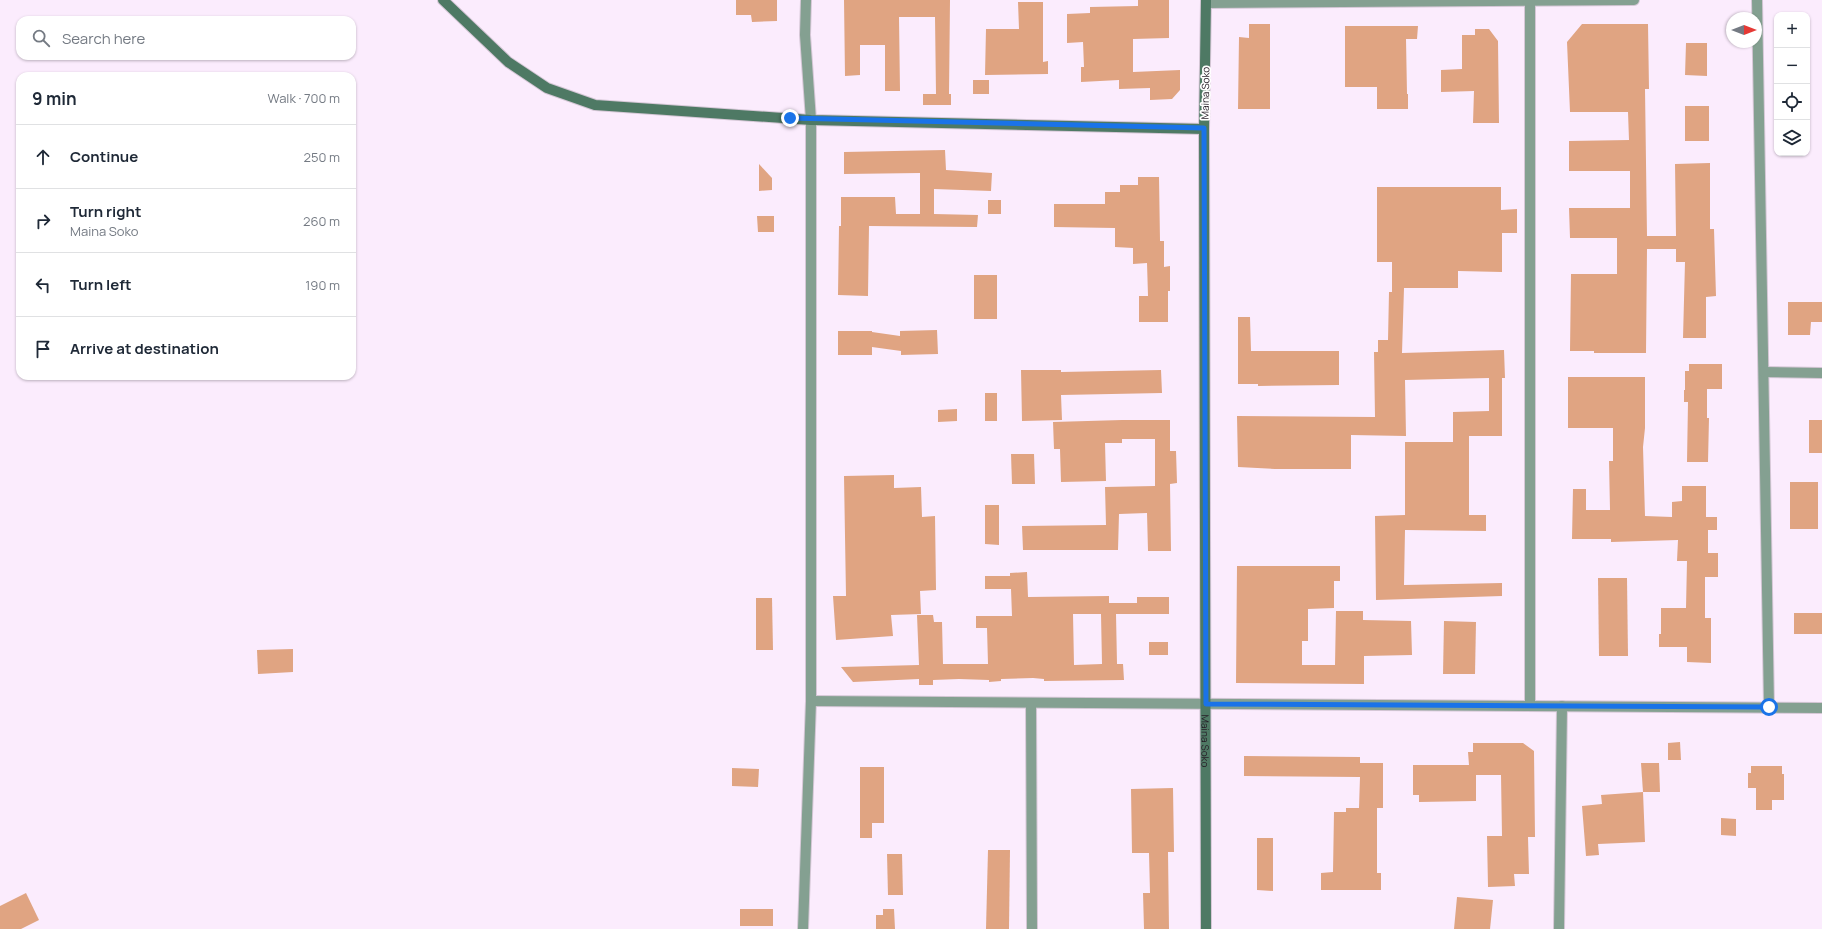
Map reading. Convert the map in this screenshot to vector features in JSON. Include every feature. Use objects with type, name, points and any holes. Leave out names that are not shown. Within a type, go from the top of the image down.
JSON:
[{"type":"street","points":[[443,0],[508,62],[547,88],[596,105],[811,120],[1204,128]]},
{"type":"street","points":[[803,929],[811,702],[811,120],[806,35],[806,0]]},
{"type":"street","points":[[1530,0],[1530,706]]},
{"type":"street","points":[[1206,2],[1634,0]]},
{"type":"street","points":[[1757,0],[1769,707]]},
{"type":"street","name":"Maina Soko","points":[[1206,2],[1204,128],[1206,929]]},
{"type":"street","points":[[1764,372],[1822,373]]},
{"type":"street","points":[[811,702],[1822,708]]},
{"type":"street","points":[[1031,703],[1032,929]]},
{"type":"street","points":[[1559,929],[1562,706]]},
{"type":"building","points":[[736,0],[777,0],[777,21],[752,22],[751,15],[736,15]]},
{"type":"building","points":[[844,0],[950,0],[949,94],[951,94],[951,105],[923,105],[923,94],[936,94],[935,17],[899,17],[900,91],[885,91],[885,45],[860,45],[860,75],[845,76]]},
{"type":"building","points":[[1138,0],[1169,0],[1169,38],[1133,39],[1133,72],[1180,70],[1180,90],[1172,99],[1150,100],[1150,88],[1119,89],[1119,80],[1081,82],[1081,67],[1084,67],[1083,42],[1067,43],[1067,14],[1090,13],[1090,7],[1138,6]]},
{"type":"building","points":[[1018,2],[1043,2],[1043,62],[1048,61],[1048,74],[985,75],[986,29],[1019,29]]},
{"type":"building","points":[[1249,24],[1270,24],[1270,109],[1238,109],[1239,37],[1249,38]]},
{"type":"building","points":[[1582,24],[1648,24],[1649,89],[1645,89],[1647,236],[1676,236],[1675,164],[1710,163],[1710,229],[1714,229],[1716,296],[1706,297],[1706,338],[1683,338],[1685,262],[1676,262],[1676,249],[1647,249],[1646,353],[1594,353],[1594,351],[1570,351],[1571,274],[1617,274],[1617,238],[1570,238],[1569,208],[1630,208],[1630,171],[1569,171],[1569,141],[1629,140],[1628,112],[1570,112],[1567,42]]},
{"type":"building","points":[[1345,26],[1418,26],[1417,39],[1406,39],[1408,109],[1377,109],[1377,87],[1345,87]]},
{"type":"building","points":[[1475,29],[1489,29],[1498,41],[1499,123],[1473,123],[1474,91],[1441,92],[1441,70],[1462,69],[1462,35],[1475,35]]},
{"type":"building","points":[[1686,43],[1707,43],[1707,76],[1685,75]]},
{"type":"building","points":[[973,80],[989,80],[989,94],[973,94]]},
{"type":"building","points":[[1685,106],[1709,106],[1709,141],[1685,141]]},
{"type":"building","points":[[945,150],[946,170],[992,173],[991,191],[934,189],[934,214],[978,215],[977,227],[869,226],[868,296],[838,295],[841,197],[895,197],[896,214],[920,214],[920,173],[844,174],[844,152]]},
{"type":"building","points":[[759,164],[772,178],[772,190],[759,191]]},
{"type":"building","points":[[1138,177],[1159,177],[1160,241],[1164,241],[1164,267],[1170,266],[1168,322],[1139,322],[1139,296],[1148,296],[1147,263],[1133,264],[1133,248],[1115,247],[1115,228],[1054,227],[1054,204],[1105,204],[1105,192],[1120,192],[1120,185],[1138,185]]},
{"type":"building","points":[[1377,187],[1501,187],[1501,210],[1517,209],[1517,233],[1502,233],[1502,272],[1458,271],[1458,288],[1404,288],[1402,353],[1504,350],[1505,378],[1502,378],[1502,436],[1469,436],[1469,515],[1486,515],[1486,531],[1405,530],[1404,585],[1502,583],[1502,596],[1376,600],[1375,516],[1405,515],[1405,442],[1453,442],[1453,412],[1489,411],[1489,378],[1405,380],[1406,436],[1351,435],[1351,469],[1275,469],[1238,467],[1237,416],[1375,417],[1374,352],[1378,352],[1378,340],[1388,340],[1389,292],[1392,292],[1392,262],[1377,262]]},
{"type":"building","points":[[988,200],[1001,200],[1001,214],[988,214]]},
{"type":"building","points":[[757,216],[774,216],[774,232],[758,232]]},
{"type":"building","points":[[974,275],[997,275],[997,319],[974,319]]},
{"type":"building","points":[[1788,302],[1822,302],[1822,322],[1811,322],[1810,335],[1788,335]]},
{"type":"building","points":[[1238,317],[1250,317],[1251,351],[1339,351],[1339,385],[1258,386],[1258,384],[1238,384]]},
{"type":"building","points":[[937,330],[938,354],[901,355],[901,351],[872,347],[872,355],[838,355],[838,331],[872,331],[900,336],[900,331]]},
{"type":"building","points":[[1689,364],[1722,364],[1722,389],[1707,389],[1707,418],[1709,418],[1708,462],[1687,462],[1688,402],[1684,402],[1684,390],[1685,371],[1689,371]]},
{"type":"building","points":[[1021,370],[1061,370],[1061,372],[1161,370],[1162,393],[1061,395],[1062,420],[1022,421]]},
{"type":"building","points":[[1568,377],[1645,377],[1645,428],[1643,447],[1645,516],[1672,517],[1672,502],[1682,501],[1682,486],[1706,486],[1706,517],[1717,517],[1717,530],[1708,530],[1708,553],[1718,553],[1718,577],[1705,577],[1705,618],[1711,618],[1711,663],[1687,662],[1687,647],[1659,647],[1659,634],[1661,634],[1661,608],[1686,608],[1687,561],[1677,561],[1678,540],[1611,542],[1611,539],[1572,539],[1573,489],[1586,489],[1586,510],[1610,510],[1609,461],[1613,461],[1613,428],[1568,428]]},
{"type":"building","points":[[985,393],[997,393],[997,421],[985,421]]},
{"type":"building","points":[[957,409],[957,421],[938,422],[938,410]]},
{"type":"building","points":[[1170,420],[1170,451],[1176,451],[1177,483],[1170,484],[1171,551],[1148,551],[1147,513],[1119,514],[1118,550],[1023,550],[1022,526],[1106,525],[1105,487],[1155,486],[1155,439],[1122,439],[1122,443],[1105,443],[1106,481],[1061,482],[1060,449],[1054,449],[1053,422]]},
{"type":"building","points":[[1809,420],[1822,420],[1822,453],[1809,453]]},
{"type":"building","points":[[1011,454],[1034,454],[1035,484],[1012,484]]},
{"type":"building","points":[[894,475],[894,488],[921,487],[922,517],[935,516],[936,590],[920,591],[921,614],[891,615],[893,636],[836,640],[833,596],[846,596],[844,476]]},
{"type":"building","points":[[1790,482],[1818,482],[1818,529],[1790,529]]},
{"type":"building","points":[[985,505],[999,505],[999,545],[985,544]]},
{"type":"building","points":[[1237,566],[1340,566],[1340,581],[1334,581],[1334,608],[1308,609],[1308,641],[1302,641],[1302,665],[1335,665],[1336,611],[1363,611],[1363,620],[1411,621],[1412,655],[1364,656],[1364,684],[1236,683]]},
{"type":"building","points":[[1027,572],[1028,597],[1109,596],[1109,603],[1137,603],[1137,597],[1169,597],[1169,614],[1116,614],[1117,664],[1123,664],[1124,680],[1044,681],[1044,679],[1033,678],[1001,679],[1001,681],[989,682],[989,680],[959,679],[933,680],[933,685],[919,685],[919,679],[853,682],[841,667],[919,665],[917,615],[933,615],[934,622],[942,622],[943,664],[988,664],[987,628],[976,628],[976,616],[1012,616],[1011,589],[985,589],[985,576],[1010,576],[1010,573]],"holes":[[[1073,614],[1101,614],[1102,664],[1074,665]]]},
{"type":"building","points":[[1598,578],[1627,578],[1628,656],[1599,656]]},
{"type":"building","points":[[756,598],[772,598],[773,650],[756,650]]},
{"type":"building","points":[[1794,613],[1822,613],[1822,634],[1794,634]]},
{"type":"building","points":[[1444,621],[1476,622],[1475,674],[1443,674]]},
{"type":"building","points":[[1149,642],[1168,642],[1168,655],[1149,655]]},
{"type":"building","points":[[293,649],[293,672],[258,674],[257,650]]},
{"type":"building","points":[[1680,742],[1681,760],[1668,760],[1668,743]]},
{"type":"building","points":[[1473,743],[1523,743],[1534,751],[1535,837],[1528,837],[1529,874],[1514,874],[1515,886],[1488,887],[1487,836],[1502,836],[1501,775],[1476,775],[1476,801],[1419,802],[1419,795],[1413,795],[1413,765],[1469,765],[1468,752],[1473,752]]},
{"type":"building","points":[[1244,756],[1360,757],[1360,763],[1383,763],[1383,808],[1377,808],[1377,873],[1381,873],[1381,890],[1321,890],[1321,873],[1333,872],[1334,812],[1346,812],[1346,808],[1359,808],[1360,777],[1244,776]]},
{"type":"building","points":[[1641,763],[1659,763],[1660,792],[1643,792]]},
{"type":"building","points":[[1751,766],[1782,766],[1782,774],[1784,774],[1784,800],[1772,800],[1772,810],[1756,810],[1756,788],[1748,788],[1748,773],[1751,773]]},
{"type":"building","points":[[860,767],[884,767],[884,823],[872,823],[872,838],[860,838]]},
{"type":"building","points":[[732,768],[759,769],[758,787],[732,786]]},
{"type":"building","points":[[1173,788],[1174,852],[1168,852],[1169,929],[1144,929],[1143,893],[1150,893],[1149,853],[1132,853],[1131,789]]},
{"type":"building","points":[[1643,792],[1645,842],[1598,844],[1599,855],[1586,856],[1582,806],[1602,804],[1601,795]]},
{"type":"building","points":[[1721,818],[1736,819],[1736,836],[1721,835]]},
{"type":"building","points":[[1257,838],[1273,838],[1273,891],[1257,890]]},
{"type":"building","points":[[988,850],[1010,850],[1009,929],[986,929]]},
{"type":"building","points":[[887,854],[902,854],[903,895],[888,895]]},
{"type":"building","points":[[26,893],[39,920],[21,929],[0,929],[0,906]]},
{"type":"building","points":[[1457,897],[1493,900],[1490,929],[1454,929]]},
{"type":"building","points":[[740,909],[773,909],[773,926],[740,926]]},
{"type":"building","points":[[883,909],[894,909],[895,929],[876,929],[876,915],[883,915]]},
{"type":"route","points":[[790,118],[811,120],[1204,128],[1206,704],[1769,707]]}]
